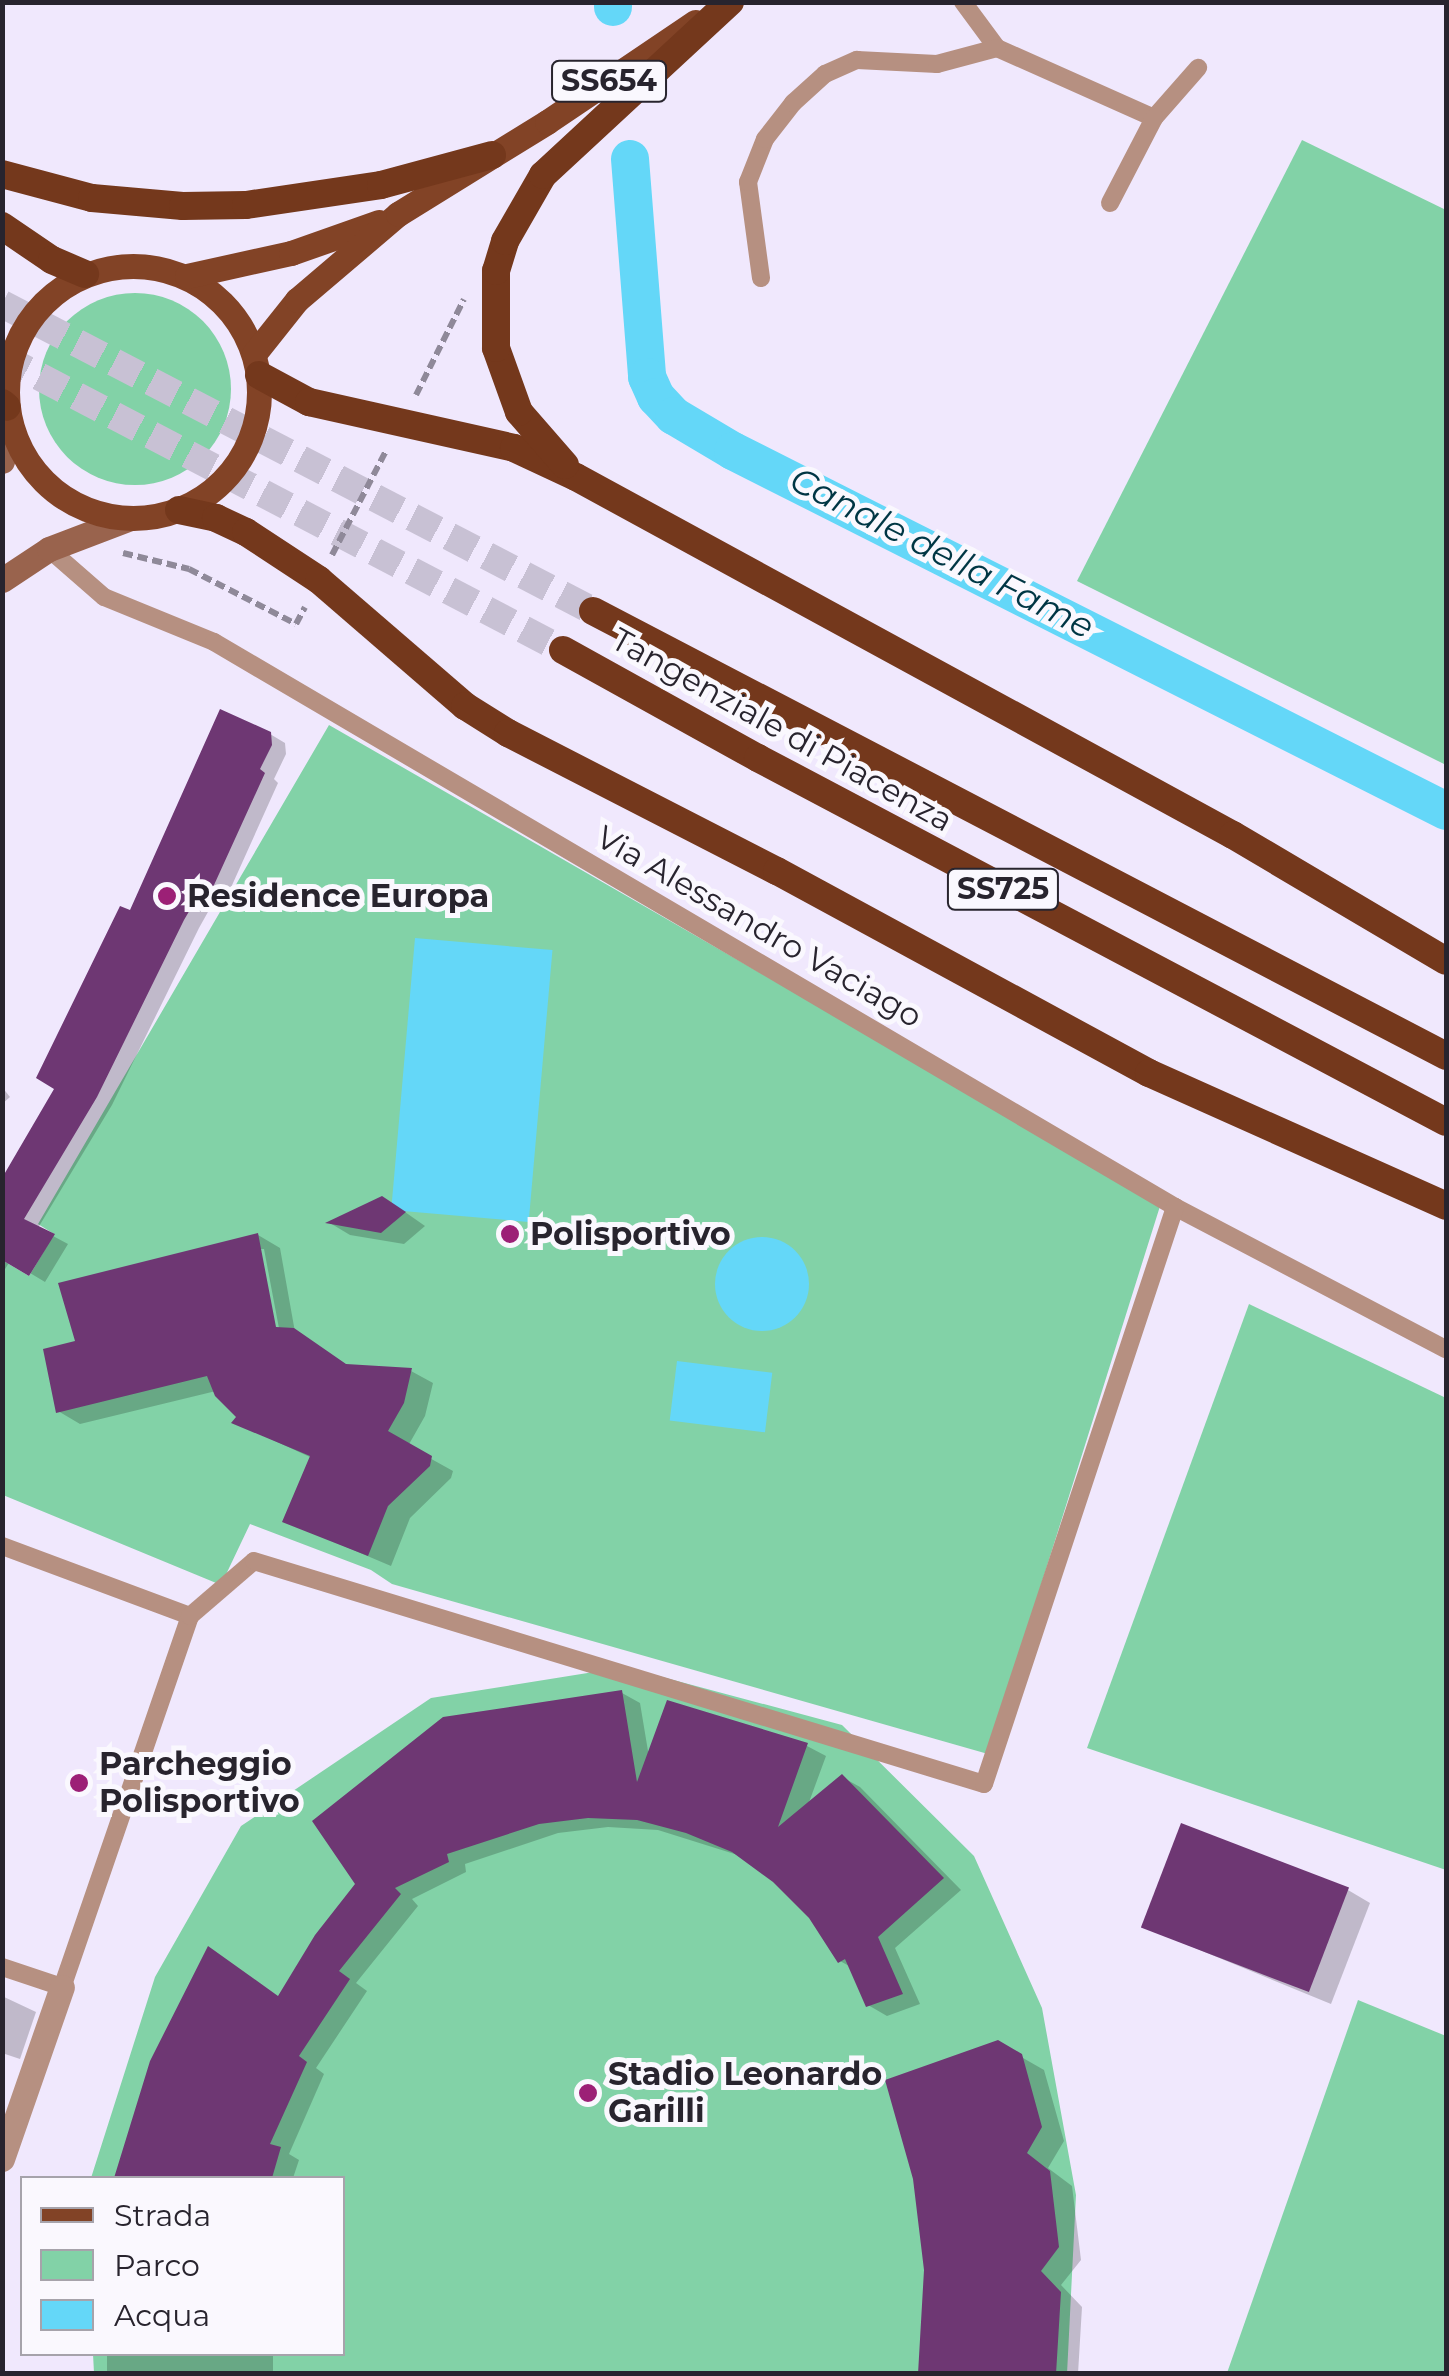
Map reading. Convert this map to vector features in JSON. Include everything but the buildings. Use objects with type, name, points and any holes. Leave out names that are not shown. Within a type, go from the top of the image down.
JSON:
[{"type":"highway","points":[[576,477],[518,412],[496,348],[496,270],[505,241],[542,176],[727,2]]},
{"type":"highway","points":[[2,174],[92,198],[182,206],[246,204],[381,185],[492,155]]},
{"type":"highway","points":[[2,226],[52,260],[85,274]]},
{"type":"highway","points":[[257,364],[309,402],[514,448],[576,477],[1233,835],[1446,960]]},
{"type":"highway","points":[[179,510],[216,518],[246,532],[319,580],[465,706],[508,732],[777,871],[1149,1072],[1446,1206]]},
{"type":"highway","name":"Tangenziale di Piacenza","points":[[592,610],[1446,1056]]},
{"type":"highway","name":"Tangenziale di Piacenza","points":[[563,650],[758,758],[1446,1122]]},
{"type":"main road","name":"SS654","points":[[257,364],[297,300],[398,214],[727,2]]},
{"type":"main road","name":"SS654","points":[[187,276],[326,243],[398,214]]},
{"type":"main road","name":"SS654","points":[[2,461],[9,366],[24,328],[50,296],[85,274],[118,266],[154,266],[187,276],[216,296],[240,322],[257,364]]},
{"type":"main road","points":[[2,580],[49,549],[130,518],[179,510],[215,489],[243,456],[258,418],[257,364]]},
{"type":"main road","points":[[7,413],[25,457],[57,492],[98,514],[130,518]]},
{"type":"street","points":[[2,2159],[62,1987]]},
{"type":"lane","points":[[963,2],[997,48],[1154,118]]},
{"type":"lane","points":[[762,278],[748,182],[766,139],[793,103],[825,74],[858,60],[937,64],[997,48]]},
{"type":"lane","points":[[1110,203],[1154,118],[1198,68]]},
{"type":"lane","name":"Via Alessandro Vaciago","points":[[49,549],[104,596],[214,642],[1175,1206],[1446,1350]]},
{"type":"lane","points":[[2,1967],[62,1987],[190,1616],[254,1561],[984,1784],[1175,1206]]},
{"type":"lane","points":[[2,1546],[190,1616]]},
{"type":"path","points":[[410,405],[468,291]]},
{"type":"path","points":[[327,566],[392,440]]},
{"type":"path","points":[[70,568],[106,552],[148,556],[189,570],[296,624],[311,594]]},
{"type":"green space","points":[[1302,140],[1446,210],[1446,765],[1077,581]]},
{"type":"green space","points":[[135,293],[172,301],[203,321],[223,352],[231,389],[223,426],[203,457],[172,477],[135,485],[98,477],[67,457],[47,426],[39,389],[47,352],[67,321],[98,301]]},
{"type":"green space","points":[[329,725],[1161,1203],[988,1754],[392,1584],[371,1570],[250,1524],[221,1585],[3,1495],[2,1260],[29,1276],[34,1268],[54,1234],[38,1224]]},
{"type":"green space","points":[[1249,1304],[1446,1398],[1446,1870],[1087,1748]]},
{"type":"green space","name":"Stadio Leonardo Garilli","points":[[625,1667],[842,1725],[974,1856],[1042,2008],[1076,2195],[1067,2374],[94,2373],[93,2356],[345,2356],[345,2176],[92,2176],[155,1977],[241,1826],[431,1698]]},
{"type":"green space","points":[[1358,2000],[1446,2036],[1446,2373],[1227,2373]]},
{"type":"water","points":[[415,938],[552,950],[529,1222],[391,1210]]},
{"type":"water","points":[[762,1237],[780,1241],[795,1251],[805,1266],[809,1284],[805,1302],[795,1317],[780,1327],[762,1331],[744,1327],[729,1317],[719,1302],[715,1284],[719,1266],[729,1251],[744,1241]]},
{"type":"water","points":[[677,1361],[772,1373],[765,1432],[670,1421]]},
{"type":"waterway","name":"Canale della Fame","points":[[613,2],[613,7]]},
{"type":"waterway","name":"Canale della Fame","points":[[630,159],[647,377],[656,397],[674,416],[733,451],[1446,811]]},
{"type":"tunnel","points":[[2,304],[593,611]]},
{"type":"tunnel","points":[[2,357],[563,650]]},
{"type":"place","name":"Residence Europa","points":[[167,896]]},
{"type":"place","name":"Polisportivo","points":[[510,1234]]},
{"type":"place","name":"Parcheggio Polisportivo","points":[[79,1783]]},
{"type":"place","name":"Stadio Leonardo Garilli","points":[[588,2093]]}]
